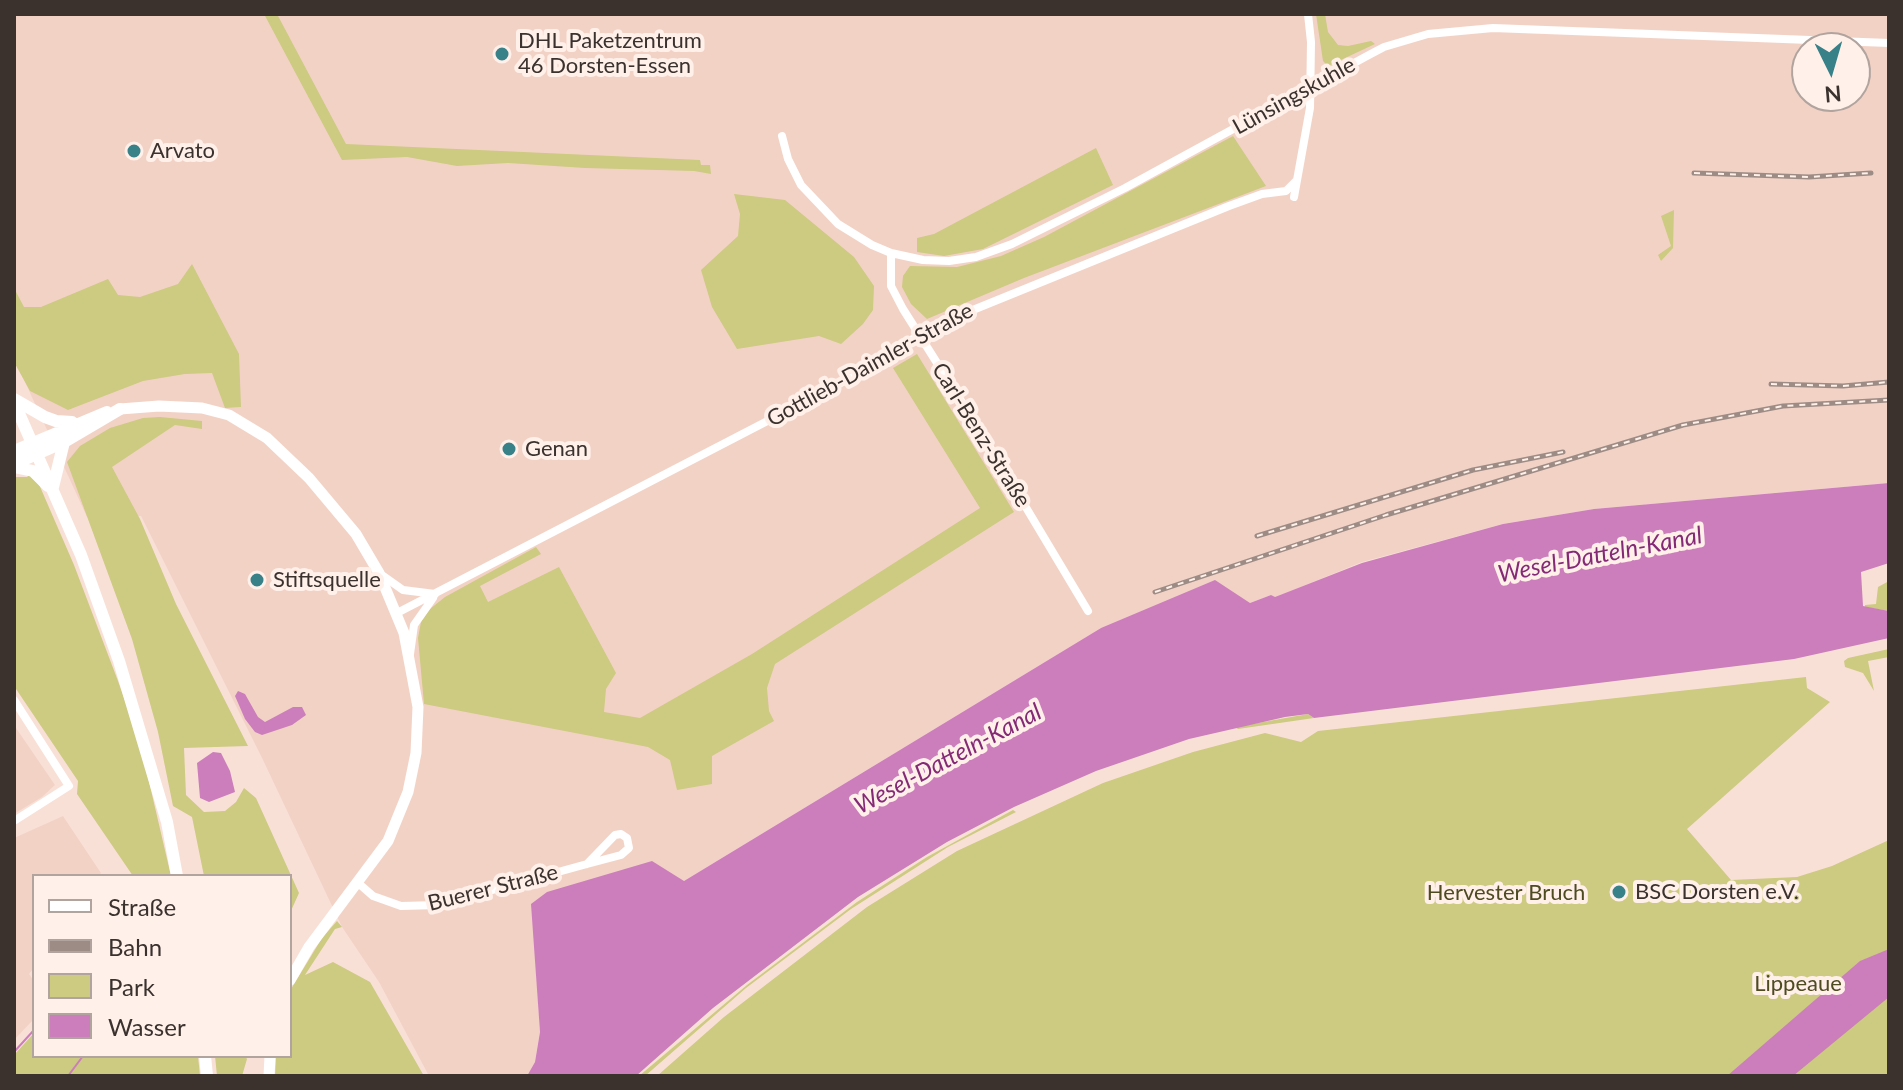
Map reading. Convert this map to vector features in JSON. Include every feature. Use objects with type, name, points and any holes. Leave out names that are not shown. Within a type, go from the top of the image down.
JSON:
[{"type":"main road","points":[[14,400],[56,421],[80,421]]},
{"type":"main road","points":[[14,400],[53,487],[138,717],[167,822],[177,874]]},
{"type":"main road","points":[[14,466],[36,448],[80,421],[120,409]]},
{"type":"main road","points":[[14,451],[64,442],[120,409]]},
{"type":"main road","points":[[53,487],[64,442]]},
{"type":"main road","points":[[14,466],[33,471],[42,478],[58,501]]},
{"type":"street","points":[[1294,197],[1312,86],[1308,14]]},
{"type":"street","name":"Lünsingskuhle","points":[[782,136],[794,172],[818,205],[854,235],[891,253],[923,260],[949,261],[983,255],[1012,244],[1125,188],[1384,47],[1428,34],[1475,28],[1889,43]]},
{"type":"street","name":"Gottlieb-Daimler-Straße","points":[[397,613],[860,373],[918,335],[959,313],[1229,206],[1262,194],[1286,191],[1296,181]]},
{"type":"street","name":"Carl-Benz-Straße","points":[[891,253],[891,286],[1088,611]]},
{"type":"street","points":[[120,409],[159,406],[202,408],[229,415],[259,432],[334,505],[356,534],[379,573],[397,613],[410,655],[418,707],[417,739],[411,780],[391,836],[309,947],[292,977]]},
{"type":"street","points":[[379,573],[408,592],[436,595]]},
{"type":"street","name":"Gottlieb-Daimler-Straße","points":[[410,655],[414,625],[436,595]]},
{"type":"street","points":[[14,700],[69,786],[14,821]]},
{"type":"street","name":"Buerer Straße","points":[[357,882],[373,896],[386,901],[401,906],[425,907],[587,864],[625,853],[629,844],[627,838],[621,834],[612,837],[587,864]]},
{"type":"shaded area","points":[[14,14],[1889,14],[1889,483],[1594,509],[1503,524],[1362,562],[1274,598],[1271,595],[1250,603],[1101,628],[684,881],[532,903],[540,1032],[535,1062],[527,1076],[429,1076],[379,982],[342,927],[141,516],[87,517],[14,358]]},
{"type":"shaded area","points":[[14,725],[55,785],[14,814]]},
{"type":"shaded area","points":[[63,816],[101,873],[32,874],[32,970],[29,974],[32,978],[32,1021],[14,1040],[14,838]]},
{"type":"green space","points":[[264,14],[277,14],[346,144],[700,160],[701,165],[710,165],[711,174],[508,163],[457,166],[407,157],[342,160]]},
{"type":"green space","points":[[1316,14],[1325,14],[1328,32],[1338,45],[1371,41],[1375,44],[1328,66],[1323,61]]},
{"type":"green space","points":[[1233,136],[1266,186],[1024,278],[927,319],[911,304],[902,287],[903,276],[910,266],[957,267],[1001,256],[1044,237]]},
{"type":"green space","points":[[1096,148],[1113,185],[983,249],[944,256],[917,252],[917,238],[934,234]]},
{"type":"green space","points":[[734,194],[785,200],[854,257],[874,286],[873,310],[841,344],[819,336],[737,349],[712,307],[701,270],[738,236],[740,214]]},
{"type":"green space","points":[[1674,210],[1673,248],[1661,261],[1658,255],[1671,246],[1661,216]]},
{"type":"green space","points":[[192,264],[239,354],[241,407],[225,408],[212,373],[143,381],[68,410],[30,391],[14,362],[14,288],[24,307],[41,307],[108,279],[118,295],[140,297],[178,284]]},
{"type":"green space","points":[[917,354],[1014,512],[775,664],[767,688],[769,711],[774,721],[712,756],[712,784],[677,790],[670,760],[648,747],[424,704],[418,638],[421,622],[430,609],[445,597],[536,547],[541,554],[480,586],[488,602],[559,567],[616,673],[606,689],[604,712],[640,718],[752,654],[980,508],[893,368]]},
{"type":"green space","points":[[143,418],[202,421],[202,429],[175,425],[112,467],[140,519],[176,604],[248,746],[184,748],[186,795],[204,812],[225,811],[236,802],[244,788],[256,798],[290,874],[204,874],[192,817],[173,806],[158,732],[132,639],[67,462],[80,446],[110,428]]},
{"type":"green space","points":[[30,474],[38,482],[74,565],[118,681],[140,743],[171,874],[132,874],[77,794],[78,781],[14,686],[14,477]]},
{"type":"green space","points":[[1889,581],[1889,611],[1865,607],[1876,604],[1878,587]]},
{"type":"green space","points":[[1889,649],[1889,657],[1868,661],[1874,691],[1863,673],[1845,667],[1844,661],[1848,658]]},
{"type":"green space","name":"Hervester Bruch","points":[[1806,677],[1807,688],[1830,702],[1687,829],[1731,880],[1797,877],[1832,866],[1889,840],[1889,1076],[657,1076],[724,1017],[867,907],[957,851],[1103,783],[1193,752],[1265,733],[1301,742],[1318,731]]},
{"type":"green space","points":[[1308,714],[1314,718],[1235,727]]},
{"type":"green space","points":[[1013,810],[1016,812],[948,847],[851,909],[746,988],[645,1076],[639,1076],[747,985],[857,902],[927,857]]},
{"type":"green space","points":[[292,878],[299,893],[292,909]]},
{"type":"green space","points":[[337,921],[342,927],[335,929],[305,975],[333,962],[370,982],[424,1076],[275,1076],[276,1058],[292,1058],[292,987],[322,938]]},
{"type":"green space","points":[[32,1035],[32,1058],[198,1058],[200,1076],[14,1076],[14,1055]]},
{"type":"green space","points":[[215,1058],[247,1059],[242,1076],[217,1076]]},
{"type":"water","name":"Wesel-Datteln-Kanal","points":[[1889,483],[1889,563],[1861,572],[1863,606],[1889,611],[1889,638],[1794,659],[1314,718],[1308,714],[1285,717],[1189,739],[1096,771],[1014,807],[947,842],[858,897],[713,1008],[636,1076],[527,1076],[535,1062],[540,1032],[531,904],[547,892],[652,861],[684,881],[1101,628],[1215,580],[1250,603],[1271,595],[1275,597],[1362,563],[1503,524],[1594,509]]},
{"type":"water","points":[[238,691],[245,694],[258,717],[265,722],[293,707],[302,707],[306,715],[292,725],[262,735],[255,732],[245,719],[235,696]]},
{"type":"water","points":[[213,752],[221,753],[235,792],[209,802],[200,798],[197,763]]},
{"type":"water","points":[[1889,949],[1889,997],[1793,1076],[1727,1076],[1860,961]]},
{"type":"waterway","points":[[14,1052],[32,1032]]},
{"type":"waterway","points":[[68,1076],[82,1058]]},
{"type":"railway","points":[[1694,173],[1809,177],[1871,173]]},
{"type":"railway","points":[[1771,384],[1843,386],[1889,382]]},
{"type":"railway","points":[[1155,592],[1386,515],[1683,425],[1783,406],[1889,400]]},
{"type":"railway","points":[[1257,536],[1473,470],[1563,452]]},
{"type":"place","name":"DHL Paketzentrum 46 Dorsten-Essen","points":[[502,54]]},
{"type":"place","name":"Arvato","points":[[134,151]]},
{"type":"place","name":"Genan","points":[[509,449]]},
{"type":"place","name":"Stiftsquelle","points":[[257,580]]},
{"type":"place","name":"BSC Dorsten e.V.","points":[[1619,892]]},
{"type":"park label","name":"Lippeaue","points":[[1798,984]]}]
